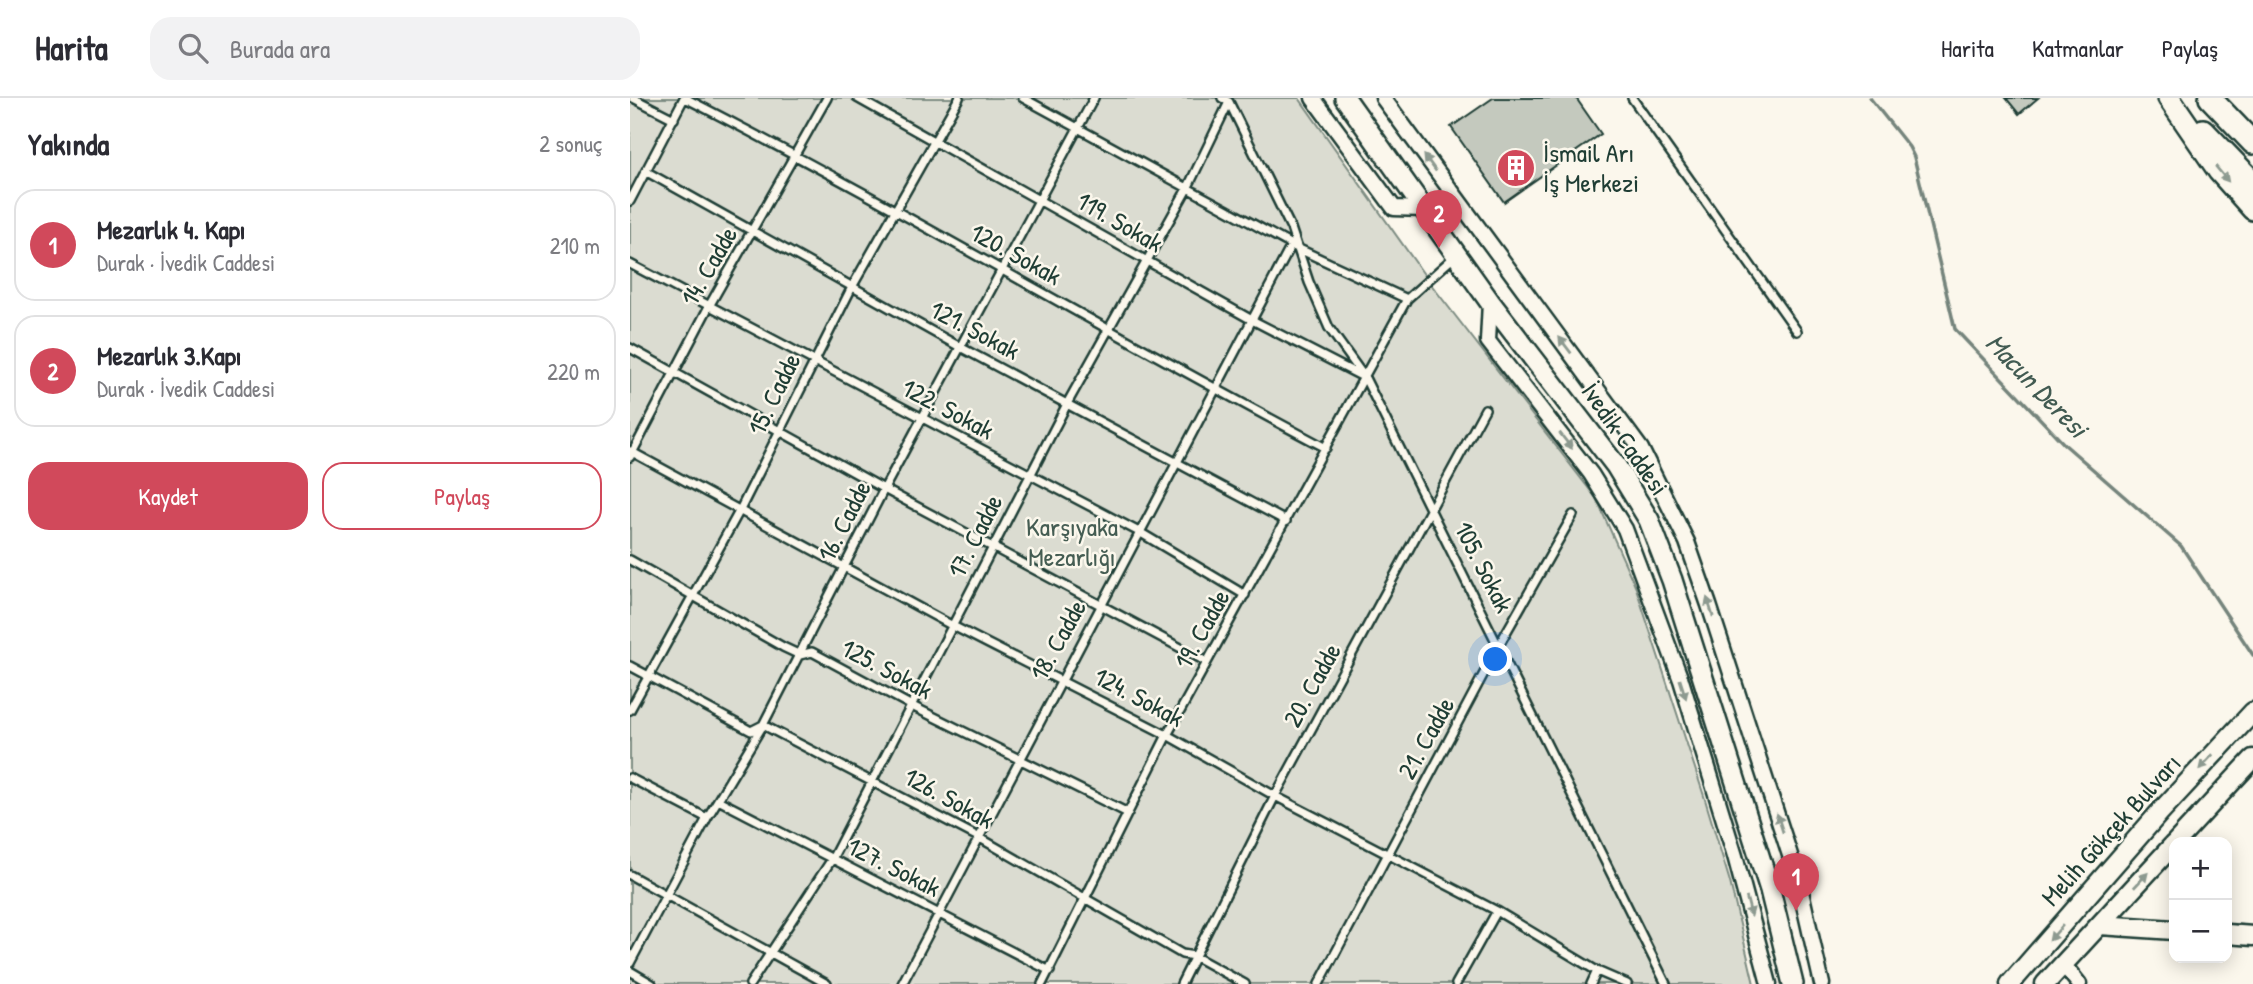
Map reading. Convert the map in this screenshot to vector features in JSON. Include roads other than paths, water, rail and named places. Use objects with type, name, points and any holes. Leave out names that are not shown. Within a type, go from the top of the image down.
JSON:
[{"type":"main road","name":"İvedik Caddesi","points":[[1345,98],[1490,302],[1616,466],[1649,520],[1672,580],[1766,877],[1793,984]]},
{"type":"main road","points":[[2171,98],[2253,182]]},
{"type":"main road","points":[[2171,98],[2219,171],[2253,209]]},
{"type":"main road","points":[[2220,101],[2253,128]]},
{"type":"main road","points":[[2220,101],[2253,143]]},
{"type":"street","points":[[1313,98],[1394,208],[1423,209]]},
{"type":"street","points":[[1383,98],[1641,449],[1687,542],[1710,605],[1799,883],[1822,984]]},
{"type":"street","points":[[1490,302],[1488,341],[1591,474],[1625,528],[1681,680],[1735,856],[1769,984]]},
{"type":"street","name":"Melih Gökçek Bulvarı","points":[[2010,984],[2160,812],[2253,712]]},
{"type":"street","name":"Melih Gökçek Bulvarı","points":[[2181,837],[2253,759]]},
{"type":"street","name":"Melih Gökçek Bulvarı","points":[[2045,984],[2169,850]]},
{"type":"street","points":[[2100,925],[2169,930]]},
{"type":"street","points":[[2232,934],[2253,936]]},
{"type":"street","points":[[2063,964],[2079,984]]},
{"type":"lane","points":[[633,98],[674,119]]},
{"type":"lane","points":[[630,199],[685,98]]},
{"type":"lane","name":"120. Sokak","points":[[685,98],[896,210],[1002,272],[1326,449]]},
{"type":"lane","name":"14. Cadde","points":[[631,453],[708,307],[797,156],[827,98]]},
{"type":"lane","name":"119. Sokak","points":[[857,98],[1252,320],[1365,378]]},
{"type":"lane","name":"15. Cadde","points":[[630,710],[741,508],[852,287],[959,98]]},
{"type":"lane","points":[[1023,98],[1295,246],[1407,299],[1456,255]]},
{"type":"lane","name":"16. Cadde","points":[[630,963],[707,818],[763,725],[884,489],[1094,98]]},
{"type":"lane","points":[[1632,98],[1797,331]]},
{"type":"lane","name":"17. Cadde","points":[[750,984],[832,859],[1107,328],[1188,187],[1226,99]]},
{"type":"lane","name":"105. Sokak","points":[[1226,99],[1295,246],[1329,328],[1365,378],[1666,984]]},
{"type":"lane","name":"121. Sokak","points":[[647,172],[960,346],[1286,521]]},
{"type":"lane","name":"18. Cadde","points":[[902,984],[941,915],[1018,759],[1141,533],[1176,460],[1295,246]]},
{"type":"lane","name":"122. Sokak","points":[[630,264],[1141,533],[1245,595]]},
{"type":"lane","name":"19. Cadde","points":[[1042,984],[1167,735],[1407,299]]},
{"type":"lane","points":[[630,348],[992,548],[1207,662]]},
{"type":"lane","name":"20. Cadde","points":[[1181,984],[1275,796],[1485,409]]},
{"type":"lane","name":"124. Sokak","points":[[631,453],[741,508],[953,626],[1167,735],[1275,796],[1497,911],[1597,971],[1627,984]]},
{"type":"lane","name":"21. Cadde","points":[[1319,984],[1499,645],[1573,515]]},
{"type":"lane","name":"125. Sokak","points":[[630,560],[800,655],[812,652],[912,706],[1128,813]]},
{"type":"lane","name":"126. Sokak","points":[[630,666],[751,731],[763,725],[873,780],[980,838],[1085,901],[1182,954],[1194,956],[1245,984]]},
{"type":"lane","points":[[630,778],[707,818]]},
{"type":"lane","name":"127. Sokak","points":[[718,800],[1050,971]]},
{"type":"lane","points":[[630,875],[827,984]]},
{"type":"lane","points":[[1457,984],[1497,911]]},
{"type":"lane","points":[[630,971],[652,984]]},
{"type":"lane","points":[[1591,984],[1597,971]]},
{"type":"waterway","name":"Macun Deresi","points":[[1870,98],[1914,157],[1955,329],[2064,444],[2181,546],[2253,655]]},
{"type":"place","name":"İsmail Arı İş Merkezi","points":[[1516,168]]},
{"type":"place","name":"Mezarlık 3.Kapı","points":[[1439,248]]},
{"type":"place","name":"Mezarlık 4. Kapı","points":[[1796,911]]},
{"type":"park label","name":"Karşıyaka Mezarlığı","points":[[1072,542]]}]
